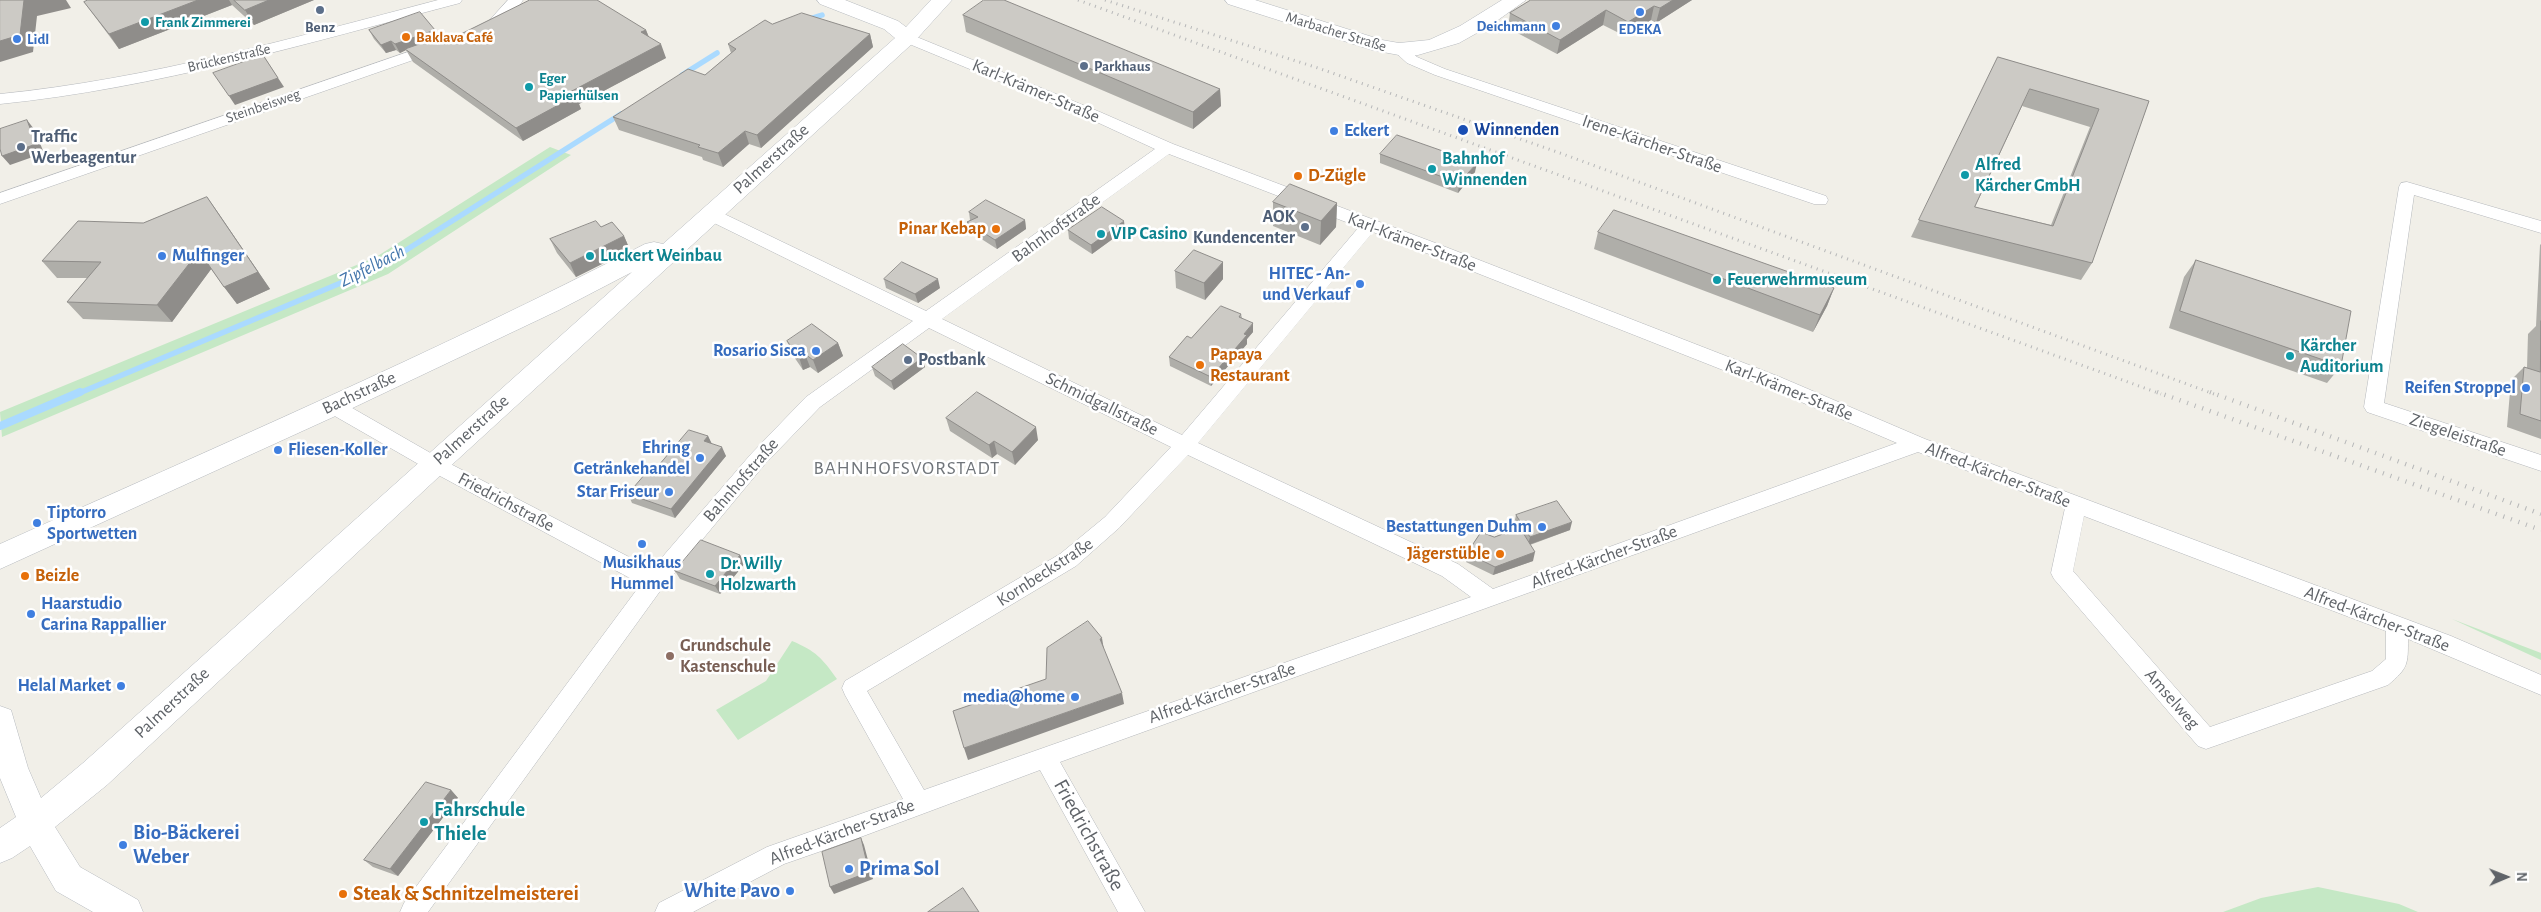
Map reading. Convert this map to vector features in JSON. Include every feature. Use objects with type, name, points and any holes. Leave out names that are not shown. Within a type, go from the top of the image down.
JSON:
[{"type":"street","name":"Brückenstraße","points":[[0,99],[85,89],[144,77],[252,53],[455,0]]},
{"type":"street","points":[[464,37],[490,28],[516,0]]},
{"type":"street","points":[[827,0],[891,24],[907,38],[942,0]]},
{"type":"street","name":"Marbacher Straße","points":[[1235,0],[1379,46],[1402,51],[1452,40],[1516,0]]},
{"type":"street","name":"Karl-Krämer-Straße","points":[[907,38],[1094,115],[1167,148],[1369,226],[1432,248],[1773,382],[1918,444]]},
{"type":"street","name":"Palmerstraße","points":[[0,847],[35,823],[95,774],[434,464],[907,38]]},
{"type":"street","name":"Steinbeisweg","points":[[0,198],[447,43]]},
{"type":"street","name":"Irene-Kärcher-Straße","points":[[1402,51],[1412,60],[1440,72],[1820,200]]},
{"type":"street","name":"Bahnhofstraße","points":[[413,912],[655,581],[758,459],[813,402],[1167,148]]},
{"type":"street","name":"Ziegeleistraße","points":[[2541,227],[2407,187],[2374,407],[2541,462]]},
{"type":"street","name":"Schmidgallstraße","points":[[710,214],[1185,445],[1450,570],[1490,599]]},
{"type":"street","name":"Bachstraße","points":[[0,557],[333,406],[628,266],[710,214]]},
{"type":"street","name":"Kornbeckstraße","points":[[919,804],[858,696],[1068,560],[1100,536],[1133,504],[1185,445],[1369,226]]},
{"type":"street","name":"Friedrichstraße","points":[[333,406],[434,464],[655,581]]},
{"type":"street","name":"Alfred-Kärcher-Straße","points":[[668,912],[776,855],[813,841],[850,830],[1222,692],[1490,599],[1803,483],[1918,444],[2076,506],[2397,626],[2541,685]]},
{"type":"street","name":"Amselweg","points":[[2076,506],[2062,572],[2206,739],[2380,678],[2397,663],[2397,626]]},
{"type":"street","points":[[0,720],[12,768],[35,823],[56,862],[68,879],[126,912]]},
{"type":"street","name":"Friedrichstraße","points":[[1046,757],[1132,912]]},
{"type":"green space","points":[[550,147],[571,155],[388,274],[2,437],[0,412],[376,257]]},
{"type":"green space","points":[[2452,619],[2541,653],[2541,660]]},
{"type":"green space","points":[[792,641],[818,656],[837,679],[738,740],[716,710],[766,681]]},
{"type":"green space","points":[[2318,887],[2399,904],[2418,912],[2223,912],[2261,898]]},
{"type":"building","points":[[0,0],[24,0],[20,35],[0,41]]},
{"type":"building","points":[[88,0],[198,0],[109,34],[84,2]]},
{"type":"building","points":[[234,0],[269,0],[245,10]]},
{"type":"building","name":"Eger Papierhülsen","points":[[530,0],[597,0],[646,30],[641,32],[661,44],[570,92],[575,96],[516,128],[405,49],[442,36],[446,41]]},
{"type":"building","points":[[984,0],[1004,0],[1220,89],[1193,112],[963,15]]},
{"type":"building","points":[[1531,0],[1673,0],[1660,8],[1654,6],[1628,22],[1606,10],[1560,40],[1510,13]]},
{"type":"building","points":[[420,12],[435,30],[395,44],[391,41],[381,45],[369,30]]},
{"type":"building","name":"Eger Papierhülsen","points":[[802,13],[870,34],[757,135],[745,131],[718,153],[698,147],[700,145],[613,117],[688,69],[705,75],[736,49],[728,44],[765,20],[772,24]]},
{"type":"building","points":[[263,55],[278,78],[229,96],[213,73]]},
{"type":"building","name":"Alfred Kärcher GmbH","points":[[1998,57],[2149,101],[2092,263],[1919,220]],"holes":[[[2030,89],[2099,109],[2053,226],[1975,207]]]},
{"type":"building","points":[[27,120],[36,144],[2,156],[0,129]]},
{"type":"building","name":"Bahnhof Winnenden","points":[[1397,135],[1477,163],[1459,183],[1380,154]]},
{"type":"building","points":[[1290,184],[1337,203],[1321,221],[1273,202]]},
{"type":"building","name":"Mulfinger","points":[[207,197],[258,272],[224,287],[199,251],[157,305],[67,302],[101,262],[42,261],[78,221],[143,223]]},
{"type":"building","points":[[986,200],[1025,220],[995,240],[967,222],[978,217],[969,212]]},
{"type":"building","points":[[1102,207],[1124,221],[1091,245],[1068,230]]},
{"type":"building","points":[[1614,210],[1834,288],[1820,315],[1598,232]]},
{"type":"building","points":[[596,221],[601,227],[612,222],[624,236],[570,263],[550,239]]},
{"type":"building","points":[[1194,250],[1223,262],[1204,283],[1175,271]]},
{"type":"building","points":[[2196,260],[2351,311],[2341,366],[2180,311]]},
{"type":"building","points":[[902,262],[938,279],[915,294],[884,279]]},
{"type":"building","points":[[1221,306],[1241,314],[1239,317],[1253,323],[1244,334],[1247,335],[1211,377],[1169,357],[1187,336],[1191,338]]},
{"type":"building","points":[[2541,321],[2541,421],[2520,414],[2524,367],[2540,372]]},
{"type":"building","points":[[812,324],[838,343],[813,360],[805,354],[799,357],[787,341]]},
{"type":"building","points":[[903,344],[922,358],[891,381],[872,367]]},
{"type":"building","points":[[977,392],[1036,427],[1012,452],[994,441],[989,445],[946,418]]},
{"type":"building","points":[[689,430],[708,436],[704,441],[722,447],[671,509],[628,494],[651,467],[656,468]]},
{"type":"building","points":[[1557,501],[1572,522],[1530,537],[1516,515]]},
{"type":"building","name":"Jägerstüble","points":[[1520,528],[1535,552],[1495,567],[1467,553],[1481,532],[1494,537]]},
{"type":"building","name":"Dr. Willy Holzwarth","points":[[701,540],[740,555],[715,586],[675,571]]},
{"type":"building","name":"media@home","points":[[1088,621],[1102,638],[1100,639],[1122,693],[964,748],[953,711],[1046,679],[1047,648]]},
{"type":"building","points":[[426,782],[451,790],[390,869],[364,860]]},
{"type":"building","name":"Prima Sol","points":[[861,838],[869,872],[830,887],[822,852]]},
{"type":"building","points":[[963,888],[979,912],[928,912]]},
{"type":"waterway","name":"Zipfelbach","points":[[806,20],[822,15]]},
{"type":"waterway","name":"Zipfelbach","points":[[682,75],[717,53]]},
{"type":"waterway","name":"Zipfelbach","points":[[77,394],[381,266],[621,114]]},
{"type":"waterway","name":"Zipfelbach","points":[[0,426],[80,392]]},
{"type":"railway","points":[[1078,0],[2161,394]]},
{"type":"railway","points":[[1105,0],[1318,68],[1560,153],[2214,394]]},
{"type":"railway","points":[[2157,392],[2541,530]]},
{"type":"railway","points":[[2210,392],[2541,514]]},
{"type":"place","name":"Benz","points":[[320,10]]},
{"type":"place","name":"EDEKA","points":[[1640,12]]},
{"type":"place","name":"Frank Zimmerei","points":[[145,22]]},
{"type":"place","name":"Deichmann","points":[[1556,26]]},
{"type":"place","name":"Baklava Café","points":[[406,37]]},
{"type":"place","name":"Lidl","points":[[17,39]]},
{"type":"place","name":"Parkhaus","points":[[1084,66]]},
{"type":"place","name":"Eger Papierhülsen","points":[[529,87]]},
{"type":"place","name":"Winnenden","points":[[1463,130]]},
{"type":"place","name":"Eckert","points":[[1334,131]]},
{"type":"place","name":"Traffic Werbeagentur","points":[[21,147]]},
{"type":"place","name":"Bahnhof Winnenden","points":[[1432,169]]},
{"type":"place","name":"Alfred Kärcher GmbH","points":[[1965,175]]},
{"type":"place","name":"D-Zügle","points":[[1298,176]]},
{"type":"place","name":"AOK Kundencenter","points":[[1305,227]]},
{"type":"place","name":"Pinar Kebap","points":[[996,229]]},
{"type":"place","name":"VIP Casino","points":[[1101,234]]},
{"type":"place","name":"Mulfinger","points":[[162,256]]},
{"type":"place","name":"Luckert Weinbau","points":[[590,256]]},
{"type":"place","name":"Feuerwehrmuseum","points":[[1717,280]]},
{"type":"place","name":"HITEC - An- und Verkauf","points":[[1360,284]]},
{"type":"place","name":"Rosario Sisca","points":[[816,351]]},
{"type":"place","name":"Kärcher Auditorium","points":[[2290,356]]},
{"type":"place","name":"Postbank","points":[[908,360]]},
{"type":"place","name":"Papaya Restaurant","points":[[1200,365]]},
{"type":"place","name":"Reifen Stroppel","points":[[2526,388]]},
{"type":"place","name":"Fliesen-Koller","points":[[278,450]]},
{"type":"place","name":"Ehring Getränkehandel","points":[[700,458]]},
{"type":"place","name":"Star Friseur","points":[[669,492]]},
{"type":"place","name":"Tiptorro Sportwetten","points":[[37,523]]},
{"type":"place","name":"Bestattungen Duhm","points":[[1542,527]]},
{"type":"place","name":"Musikhaus Hummel","points":[[642,544]]},
{"type":"place","name":"Jägerstüble","points":[[1500,554]]},
{"type":"place","name":"Dr. Willy Holzwarth","points":[[710,574]]},
{"type":"place","name":"Beizle","points":[[25,576]]},
{"type":"place","name":"Haarstudio Carina Rappallier","points":[[31,614]]},
{"type":"place","name":"Grundschule Kastenschule","points":[[670,656]]},
{"type":"place","name":"Helal Market","points":[[121,686]]},
{"type":"place","name":"media@home","points":[[1075,697]]},
{"type":"place","name":"Fahrschule Thiele","points":[[424,822]]},
{"type":"place","name":"Bio-Bäckerei Weber","points":[[123,845]]},
{"type":"place","name":"Prima Sol","points":[[849,869]]},
{"type":"place","name":"White Pavo","points":[[790,891]]},
{"type":"place","name":"Steak & Schnitzelmeisterei","points":[[343,894]]},
{"type":"district","name":"BAHNHOFSVORSTADT","points":[[907,468]]}]
